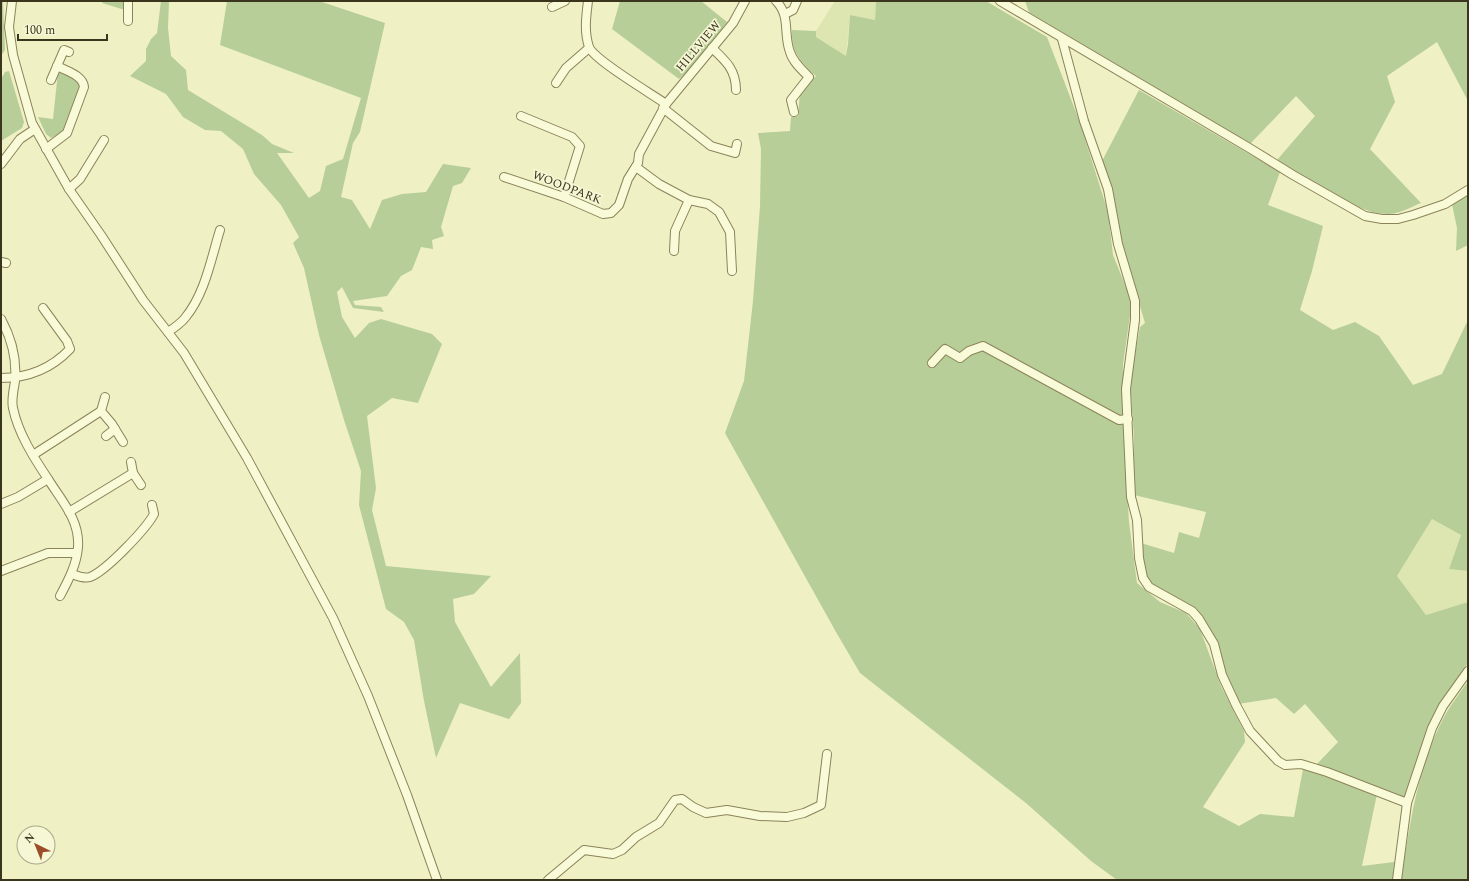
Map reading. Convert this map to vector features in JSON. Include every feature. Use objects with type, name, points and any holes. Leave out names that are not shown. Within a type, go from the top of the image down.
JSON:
[{"type":"street","points":[[12,1],[9,27],[13,54],[26,104],[35,129],[69,189],[101,234],[143,300],[184,353],[247,458],[333,618],[370,703],[407,795],[437,880]]},
{"type":"street","points":[[128,1],[128,21]]},
{"type":"street","points":[[552,7],[564,1]]},
{"type":"street","points":[[588,1],[585,28],[589,48],[602,61],[665,106],[704,141],[716,148],[735,153],[737,144]]},
{"type":"street","name":"HILLVIEW","points":[[646,141],[665,106],[733,23],[745,1]]},
{"type":"street","points":[[776,1],[785,14],[790,52],[794,60],[809,77],[791,100],[794,112]]},
{"type":"street","points":[[785,14],[793,10],[797,1]]},
{"type":"street","points":[[1000,1],[1365,216],[1398,219],[1444,204],[1468,190]]},
{"type":"street","points":[[1062,38],[1084,121],[1108,189],[1118,244],[1135,301],[1135,320],[1126,388],[1131,496],[1137,520],[1139,558],[1144,578],[1149,587],[1192,612],[1199,619],[1214,644],[1222,675],[1250,731],[1278,761],[1285,765],[1301,764],[1314,767],[1407,803]]},
{"type":"street","points":[[556,83],[566,68],[589,48]]},
{"type":"street","points":[[712,48],[730,65],[736,81],[736,92]]},
{"type":"street","points":[[51,80],[64,50],[69,52]]},
{"type":"street","points":[[46,149],[67,133],[84,87],[83,82],[79,78],[57,66]]},
{"type":"street","points":[[521,116],[572,137],[580,146],[564,197]]},
{"type":"street","points":[[1,164],[20,139],[35,129]]},
{"type":"street","points":[[69,189],[80,179],[104,140]]},
{"type":"street","name":"WOODPARK","points":[[504,177],[564,197],[603,214],[607,214],[619,205],[628,179],[636,167],[639,154],[646,141]]},
{"type":"street","points":[[636,167],[659,184],[689,200],[713,207],[724,218],[730,232],[732,272]]},
{"type":"street","points":[[674,253],[675,231],[689,200]]},
{"type":"street","points":[[168,332],[185,319],[195,303],[207,274],[220,230]]},
{"type":"street","points":[[1,378],[15,378],[37,373],[70,349],[67,341],[43,308]]},
{"type":"street","points":[[1,320],[12,342],[15,362],[12,407],[18,426],[33,455],[69,512],[76,526],[77,553],[72,574],[60,596]]},
{"type":"street","points":[[932,363],[945,349],[960,358],[969,351],[983,346],[1119,420],[1128,419]]},
{"type":"street","points":[[33,455],[101,411],[105,397]]},
{"type":"street","points":[[101,411],[123,442]]},
{"type":"street","points":[[106,436],[115,429]]},
{"type":"street","points":[[131,462],[133,473],[141,484]]},
{"type":"street","points":[[69,512],[133,473]]},
{"type":"street","points":[[1,504],[18,498],[48,479]]},
{"type":"street","points":[[72,574],[89,578],[98,572],[135,540],[148,525],[154,514],[152,505]]},
{"type":"street","points":[[1,571],[48,553],[77,553]]},
{"type":"street","points":[[1397,880],[1407,803],[1432,728],[1442,706],[1468,671]]},
{"type":"street","points":[[548,880],[584,850],[613,854],[622,850],[636,837],[659,824],[675,800],[682,798],[693,807],[706,813],[727,810],[760,816],[787,817],[804,813],[821,805],[827,754]]},
{"type":"green space","points":[[1,1],[3,1],[5,50],[1,56]]},
{"type":"green space","points":[[104,1],[126,1],[125,10],[102,3]]},
{"type":"green space","points":[[161,1],[169,1],[168,28],[171,56],[186,70],[188,90],[262,135],[272,144],[294,153],[277,153],[309,198],[320,191],[326,166],[343,159],[361,98],[220,45],[227,1],[319,1],[385,23],[360,132],[353,143],[341,197],[352,200],[370,229],[382,200],[402,194],[426,192],[443,164],[471,168],[462,183],[453,186],[441,227],[444,236],[432,240],[433,249],[421,247],[412,270],[401,276],[387,296],[353,301],[355,305],[381,307],[384,312],[353,308],[342,287],[337,292],[342,317],[355,338],[369,323],[381,319],[432,334],[442,344],[418,403],[392,398],[367,416],[376,488],[372,510],[386,566],[491,576],[474,594],[453,599],[455,622],[491,687],[520,653],[521,703],[509,719],[460,703],[436,758],[424,701],[414,640],[404,622],[386,609],[359,505],[361,471],[319,335],[304,268],[293,243],[299,237],[281,205],[254,174],[243,149],[221,131],[205,130],[183,117],[166,94],[130,76],[146,61],[146,49],[151,39],[157,33]]},
{"type":"green space","points":[[620,1],[701,1],[727,22],[690,69],[679,79],[612,29]]},
{"type":"green space","points":[[835,1],[876,1],[875,20],[850,15],[846,56],[816,37],[816,31]]},
{"type":"green space","points":[[876,1],[986,1],[1047,37],[1079,120],[1108,212],[1113,255],[1132,302],[1123,364],[1123,426],[1129,522],[1137,583],[1160,602],[1186,613],[1200,629],[1221,686],[1244,731],[1245,742],[1203,807],[1239,826],[1260,814],[1294,817],[1303,769],[1322,772],[1377,794],[1362,866],[1394,862],[1393,880],[1117,880],[1091,861],[1026,803],[860,673],[725,433],[744,381],[753,301],[760,206],[761,149],[758,133],[790,131],[791,117],[798,116],[800,92],[816,76],[805,66],[798,56],[793,44],[792,30],[816,31],[816,37],[846,56],[850,15],[875,20]]},
{"type":"green space","points":[[1025,1],[1468,1],[1468,101],[1437,42],[1387,76],[1395,102],[1370,149],[1421,203],[1397,213],[1376,213],[1347,202],[1332,194],[1277,160],[1315,116],[1296,96],[1250,144],[1030,15]]},
{"type":"green space","points":[[9,71],[24,122],[22,128],[1,141],[1,79],[5,72]]},
{"type":"green space","points":[[58,72],[64,73],[81,83],[64,131],[51,138],[46,134],[38,117],[53,119]]},
{"type":"green space","points":[[1139,90],[1280,172],[1268,205],[1323,226],[1312,271],[1300,310],[1333,330],[1355,322],[1379,336],[1413,385],[1442,374],[1468,320],[1468,571],[1449,569],[1461,535],[1432,519],[1397,576],[1426,615],[1468,602],[1468,663],[1432,717],[1407,794],[1404,797],[1316,765],[1338,742],[1305,704],[1294,714],[1276,698],[1238,704],[1207,627],[1145,579],[1141,543],[1174,553],[1179,532],[1199,538],[1206,512],[1134,495],[1134,438],[1130,382],[1140,327],[1145,323],[1122,246],[1101,163]]},
{"type":"green space","points":[[1468,195],[1468,245],[1456,251],[1457,228],[1452,204]]},
{"type":"green space","points":[[1432,519],[1461,535],[1449,569],[1468,571],[1468,602],[1426,615],[1397,576]]},
{"type":"green space","points":[[1468,681],[1468,880],[1401,880],[1416,797],[1427,756],[1444,717]]}]
